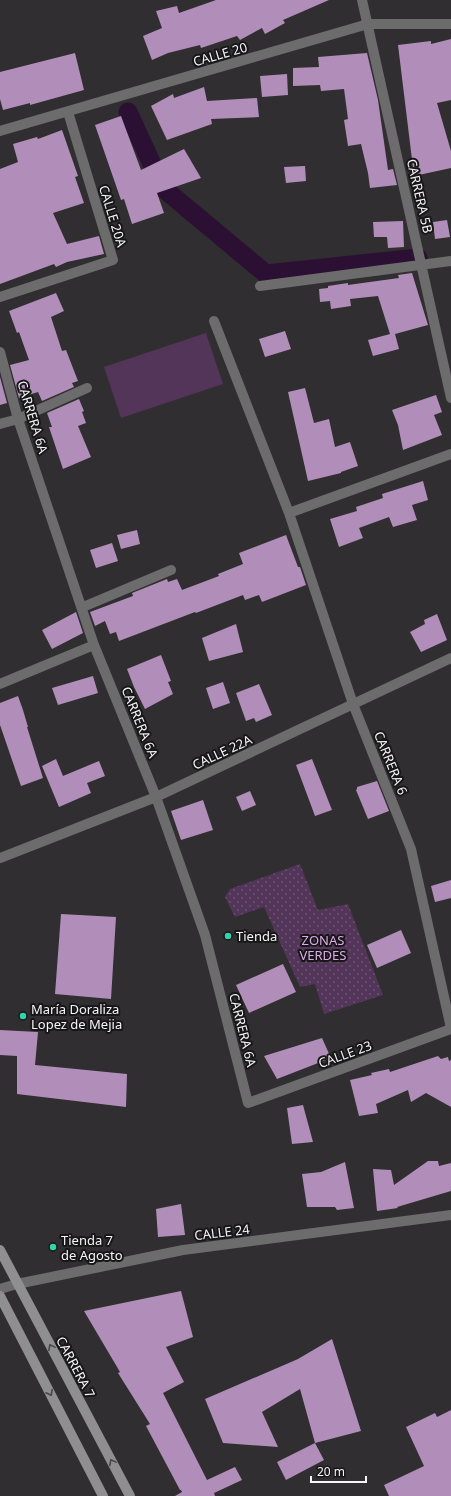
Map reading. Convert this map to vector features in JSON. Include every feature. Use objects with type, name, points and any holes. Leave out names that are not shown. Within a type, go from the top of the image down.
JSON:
[{"type":"main road","name":"CARRERA 7","points":[[0,1250],[130,1496]]},
{"type":"main road","points":[[0,1296],[103,1496]]},
{"type":"street","name":"CARRERA 5B","points":[[362,0],[451,398]]},
{"type":"street","name":"CALLE 20","points":[[0,131],[368,24],[451,24]]},
{"type":"street","name":"CALLE 20A","points":[[0,296],[113,260],[68,112]]},
{"type":"street","points":[[260,286],[451,262]]},
{"type":"street","name":"CARRERA 6","points":[[214,321],[289,513],[353,704],[411,849],[451,1028]]},
{"type":"street","name":"CARRERA 6A","points":[[0,352],[18,419],[83,607],[94,645],[156,797],[205,935],[248,1103]]},
{"type":"street","points":[[0,424],[18,419],[87,388]]},
{"type":"street","points":[[0,431],[18,419]]},
{"type":"street","points":[[289,513],[451,454]]},
{"type":"street","points":[[83,607],[171,570]]},
{"type":"street","points":[[0,684],[94,645]]},
{"type":"street","name":"CALLE 22A","points":[[0,858],[156,797],[451,658]]},
{"type":"street","name":"CALLE 23","points":[[248,1103],[451,1028]]},
{"type":"street","name":"CALLE 24","points":[[0,1289],[17,1284],[183,1250],[451,1215]]},
{"type":"green space","points":[[206,333],[223,384],[121,418],[104,367]]},
{"type":"green space","name":"ZONAS VERDES","points":[[300,864],[318,910],[348,904],[383,995],[324,1014],[315,984],[300,987],[264,907],[235,917],[225,897],[230,889]]},
{"type":"building","points":[[216,0],[329,0],[283,20],[285,23],[265,34],[262,28],[240,40],[237,36],[201,48],[200,45],[168,53],[152,60],[143,36],[162,28],[156,11],[177,6],[179,13]]},
{"type":"building","points":[[451,39],[451,100],[437,103],[451,151],[451,168],[414,176],[398,45],[431,41],[431,44]]},
{"type":"building","points":[[75,53],[84,90],[30,105],[30,103],[3,110],[0,99],[0,72]]},
{"type":"building","points":[[367,53],[378,100],[388,170],[393,169],[397,185],[370,188],[361,144],[348,146],[344,120],[348,119],[344,89],[321,91],[320,85],[293,86],[293,68],[319,67],[318,57]]},
{"type":"building","points":[[287,74],[288,95],[262,97],[260,76]]},
{"type":"building","points":[[204,87],[207,101],[257,98],[259,117],[211,119],[212,124],[167,140],[151,106],[173,94],[174,98]]},
{"type":"building","points":[[121,116],[141,170],[184,149],[201,178],[157,193],[164,213],[132,224],[124,199],[121,200],[95,125]]},
{"type":"building","points":[[62,130],[78,176],[75,177],[84,203],[53,213],[67,244],[99,236],[104,254],[67,262],[56,267],[54,264],[0,284],[0,169],[18,162],[13,144],[37,137],[38,139]]},
{"type":"building","points":[[305,166],[306,181],[286,183],[284,167]]},
{"type":"building","points":[[447,220],[450,237],[435,239],[433,222]]},
{"type":"building","points":[[403,221],[404,247],[388,248],[387,237],[374,237],[373,222]]},
{"type":"building","points":[[412,273],[428,325],[395,334],[399,349],[373,356],[368,340],[390,334],[378,296],[350,299],[351,306],[331,309],[330,301],[320,302],[319,289],[328,288],[328,286],[348,283],[348,285],[399,278],[398,275]]},
{"type":"building","points":[[56,293],[64,311],[51,317],[62,351],[66,350],[78,381],[72,383],[74,387],[42,401],[38,392],[19,398],[10,365],[29,360],[19,332],[17,333],[9,311]]},
{"type":"building","points":[[285,331],[291,349],[265,357],[259,339]]},
{"type":"building","points":[[0,377],[7,403],[0,405]]},
{"type":"building","points":[[305,388],[314,423],[329,419],[335,447],[350,442],[358,466],[341,473],[308,481],[288,392]]},
{"type":"building","points":[[436,395],[442,412],[434,415],[442,435],[403,450],[398,425],[392,410]]},
{"type":"building","points":[[79,399],[84,411],[82,412],[86,423],[78,426],[91,457],[63,469],[49,427],[52,427],[47,413]]},
{"type":"building","points":[[423,481],[428,500],[412,505],[417,520],[393,527],[389,517],[359,528],[363,538],[339,547],[330,519],[357,511],[356,507],[383,498],[382,494]]},
{"type":"building","points":[[137,530],[140,544],[121,549],[117,535]]},
{"type":"building","points":[[286,535],[306,585],[262,602],[259,595],[245,600],[243,595],[119,641],[116,632],[110,634],[105,621],[95,626],[90,612],[133,596],[132,593],[167,579],[168,582],[177,579],[182,590],[219,576],[218,574],[243,564],[239,553]]},
{"type":"building","points":[[112,543],[118,561],[96,568],[90,550]]},
{"type":"building","points":[[76,612],[83,633],[52,649],[42,630]]},
{"type":"building","points":[[437,614],[447,640],[421,652],[410,632],[425,624],[424,620]]},
{"type":"building","points":[[236,624],[243,652],[209,661],[202,638]]},
{"type":"building","points":[[161,655],[171,681],[168,682],[173,694],[145,709],[127,669]]},
{"type":"building","points":[[93,676],[98,693],[58,705],[52,688]]},
{"type":"building","points":[[223,682],[230,703],[213,709],[206,688]]},
{"type":"building","points":[[259,684],[272,715],[256,722],[254,718],[246,721],[236,693]]},
{"type":"building","points":[[18,696],[43,778],[21,786],[0,725],[0,703]]},
{"type":"building","points":[[56,759],[63,776],[99,761],[105,776],[87,783],[91,793],[59,807],[42,766]]},
{"type":"building","points":[[312,759],[332,810],[315,816],[296,765]]},
{"type":"building","points":[[377,781],[389,811],[368,819],[356,790],[357,787]]},
{"type":"building","points":[[250,791],[256,805],[242,811],[236,797]]},
{"type":"building","points":[[203,800],[213,830],[181,840],[171,811]]},
{"type":"building","points":[[451,880],[451,898],[435,902],[431,886]]},
{"type":"building","points":[[61,914],[116,917],[111,999],[55,994]]},
{"type":"building","points":[[401,930],[411,953],[377,968],[367,945]]},
{"type":"building","points":[[283,964],[296,992],[249,1013],[236,985]]},
{"type":"building","points":[[0,1030],[38,1032],[35,1065],[127,1074],[126,1107],[17,1094],[17,1056],[0,1055]]},
{"type":"building","points":[[322,1038],[331,1058],[277,1079],[264,1056]]},
{"type":"building","points":[[438,1056],[441,1059],[448,1057],[449,1061],[451,1060],[451,1107],[426,1093],[411,1102],[408,1090],[376,1104],[378,1113],[359,1116],[350,1080],[389,1069],[390,1072]]},
{"type":"building","points":[[303,1105],[313,1142],[292,1144],[287,1108]]},
{"type":"building","points":[[428,1161],[438,1161],[439,1166],[451,1163],[451,1191],[397,1207],[398,1208],[377,1211],[373,1169],[391,1170],[394,1185]]},
{"type":"building","points":[[345,1162],[354,1208],[337,1210],[335,1207],[307,1207],[302,1174],[321,1172]]},
{"type":"building","points":[[181,1204],[185,1235],[158,1237],[156,1209]]},
{"type":"building","points":[[181,1291],[193,1337],[166,1347],[184,1382],[163,1393],[207,1480],[235,1467],[242,1480],[214,1493],[215,1496],[175,1496],[182,1492],[146,1426],[150,1424],[118,1373],[120,1372],[84,1311]]},
{"type":"building","points":[[332,1339],[361,1431],[315,1443],[300,1389],[262,1412],[278,1447],[223,1443],[205,1399],[298,1359]]},
{"type":"building","points":[[451,1410],[451,1496],[389,1496],[384,1485],[424,1466],[406,1427],[435,1413],[437,1417]]},
{"type":"building","points":[[315,1443],[324,1460],[286,1480],[277,1462]]},
{"type":"waterway","points":[[128,112],[163,188],[266,274],[418,258]]},
{"type":"place","name":"Tienda","points":[[228,936]]},
{"type":"place","name":"María Doraliza Lopez de Mejia","points":[[23,1016]]},
{"type":"place","name":"Tienda 7 de Agosto","points":[[53,1247]]}]
